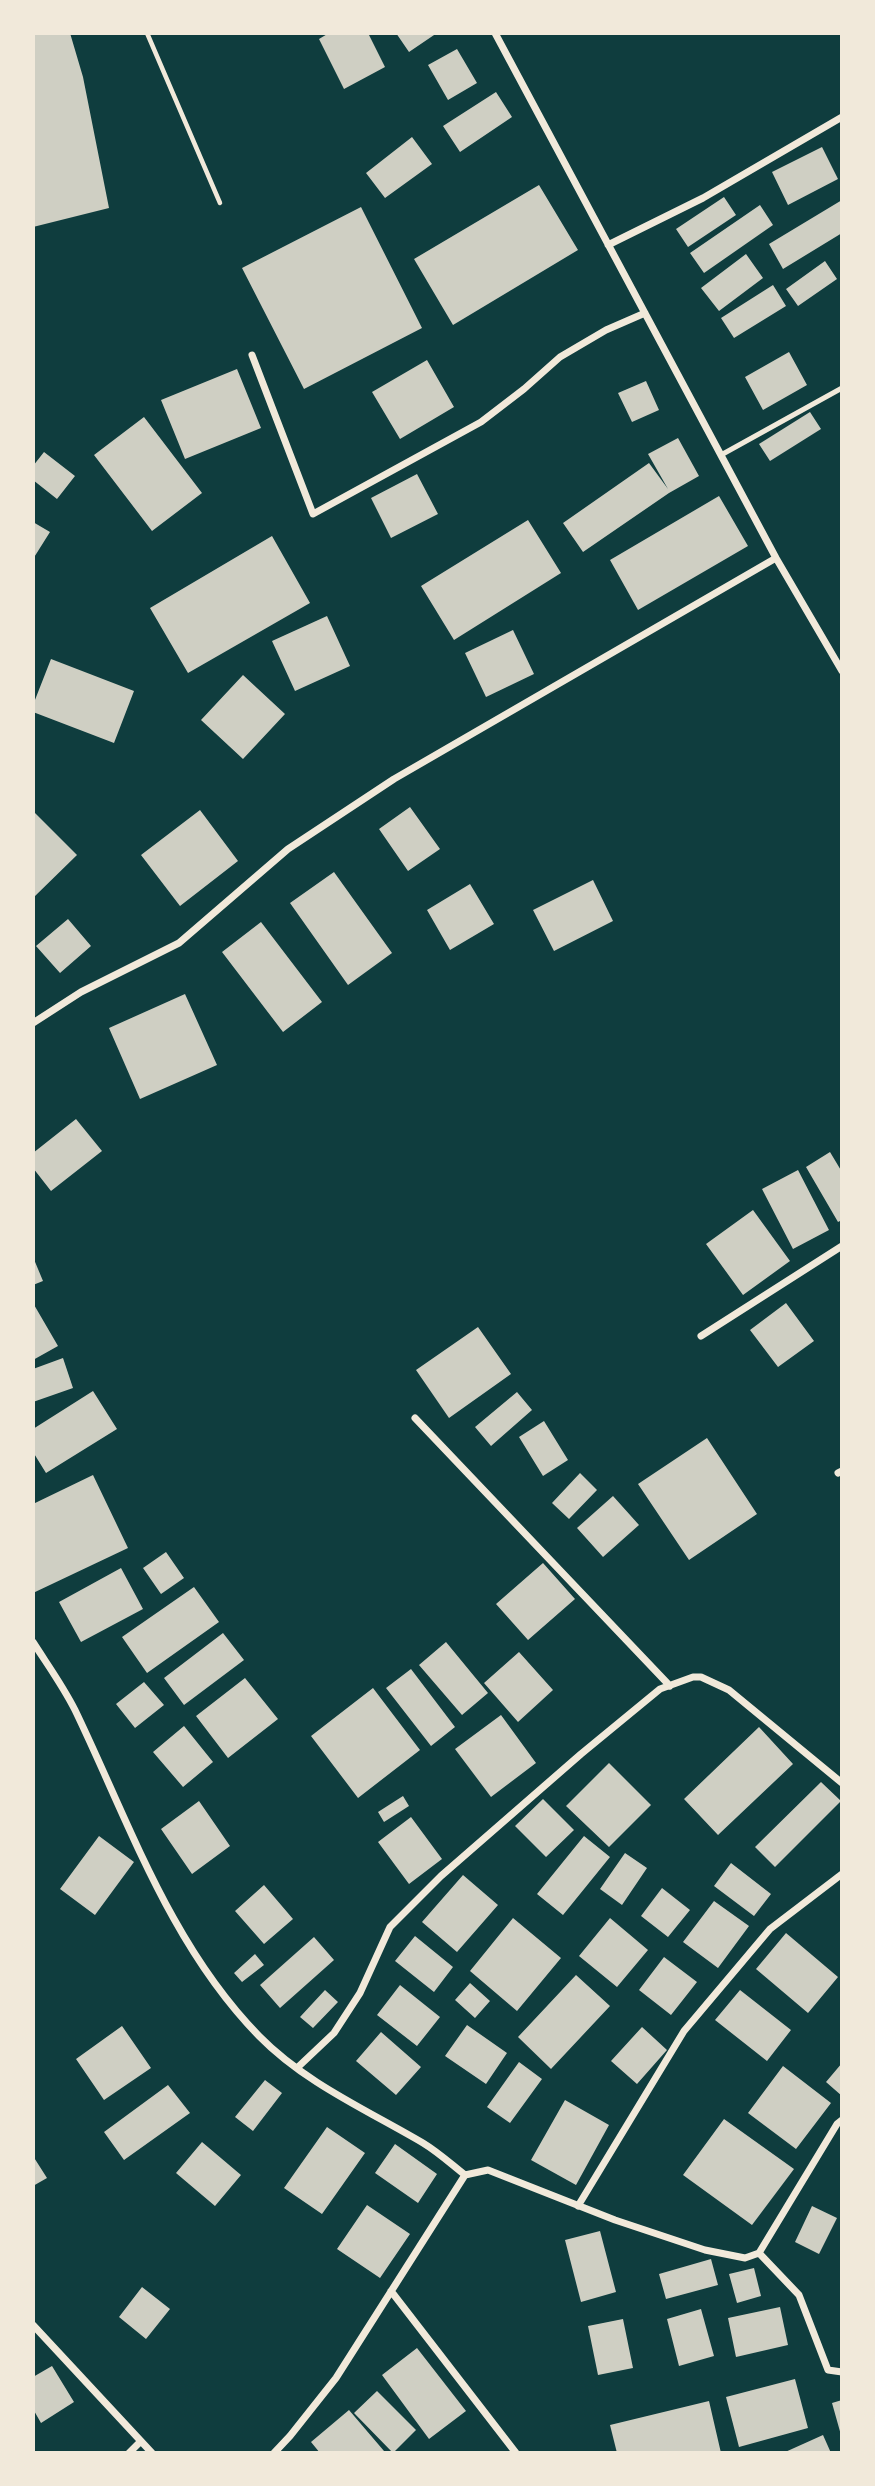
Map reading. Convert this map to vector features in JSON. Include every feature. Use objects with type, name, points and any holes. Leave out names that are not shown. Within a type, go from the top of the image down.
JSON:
[{"type":"street","points":[[495,33],[776,558],[842,671]]},
{"type":"street","points":[[608,245],[703,198],[842,117]]},
{"type":"street","points":[[252,355],[313,514],[481,422],[560,357],[606,330],[645,313]]},
{"type":"street","points":[[33,1023],[81,992],[179,943],[288,849],[394,779],[776,558]]},
{"type":"street","points":[[701,1336],[842,1246]]},
{"type":"street","points":[[415,1418],[670,1685]]},
{"type":"street","points":[[33,1642],[74,1707],[173,1921],[225,1997],[260,2037],[297,2068],[339,2096],[425,2145],[466,2175]]},
{"type":"street","points":[[297,2068],[334,2032],[360,1993],[390,1927],[441,1876],[580,1754],[660,1689],[701,1677],[729,1690],[842,1783]]},
{"type":"street","points":[[578,2206],[684,2031],[770,1929],[842,1874]]},
{"type":"street","points":[[274,2453],[336,2378],[466,2175],[488,2170],[578,2206],[705,2250],[745,2258],[759,2253],[837,2124],[842,2120]]},
{"type":"street","points":[[759,2253],[799,2295],[828,2370],[842,2372]]},
{"type":"street","points":[[391,2291],[516,2453]]},
{"type":"street","points":[[33,2325],[152,2453]]},
{"type":"street","points":[[129,2453],[141,2441]]},
{"type":"lane","points":[[721,455],[842,388]]},
{"type":"path","points":[[147,33],[220,203]]},
{"type":"building","points":[[33,33],[70,33],[83,77],[109,208],[33,227]]},
{"type":"building","points":[[329,33],[368,33],[385,67],[344,89],[319,39]]},
{"type":"building","points":[[396,33],[437,33],[409,52]]},
{"type":"building","points":[[457,49],[477,83],[448,100],[428,65]]},
{"type":"building","points":[[496,92],[512,117],[460,152],[443,126]]},
{"type":"building","points":[[412,137],[432,164],[385,198],[366,173]]},
{"type":"building","points":[[822,147],[838,179],[788,205],[772,172]]},
{"type":"building","points":[[539,185],[578,250],[453,325],[414,259]]},
{"type":"building","points":[[724,197],[736,215],[688,247],[676,229]]},
{"type":"building","points":[[842,200],[842,233],[783,269],[769,244]]},
{"type":"building","points":[[760,205],[773,225],[704,273],[690,253]]},
{"type":"building","points":[[361,207],[422,328],[304,389],[242,268]]},
{"type":"building","points":[[746,254],[763,278],[719,311],[701,288]]},
{"type":"building","points":[[825,261],[837,279],[798,306],[786,289]]},
{"type":"building","points":[[773,285],[786,306],[734,338],[721,318]]},
{"type":"building","points":[[789,352],[807,385],[763,410],[745,377]]},
{"type":"building","points":[[427,360],[454,407],[400,439],[372,392]]},
{"type":"building","points":[[237,369],[261,428],[185,459],[161,400]]},
{"type":"building","points":[[646,381],[659,410],[632,422],[618,393]]},
{"type":"building","points":[[810,412],[821,429],[770,461],[759,444]]},
{"type":"building","points":[[144,417],[202,493],[152,531],[94,455]]},
{"type":"building","points":[[678,438],[699,476],[669,493],[583,552],[563,523],[649,463],[668,489],[648,454]]},
{"type":"building","points":[[44,452],[75,476],[57,499],[33,480],[33,466]]},
{"type":"building","points":[[417,474],[438,514],[391,538],[371,498]]},
{"type":"building","points":[[719,496],[748,546],[638,610],[610,560]]},
{"type":"building","points":[[528,520],[561,573],[454,640],[421,586]]},
{"type":"building","points":[[33,522],[50,532],[33,559]]},
{"type":"building","points":[[272,536],[310,603],[188,673],[150,608]]},
{"type":"building","points":[[327,616],[350,666],[295,691],[272,641]]},
{"type":"building","points":[[513,630],[534,674],[486,697],[465,653]]},
{"type":"building","points":[[51,659],[134,691],[114,743],[33,712],[33,705]]},
{"type":"building","points":[[243,675],[285,714],[243,759],[201,720]]},
{"type":"building","points":[[410,807],[440,849],[408,871],[379,829]]},
{"type":"building","points":[[200,810],[238,861],[180,906],[141,855]]},
{"type":"building","points":[[33,811],[77,855],[33,898]]},
{"type":"building","points":[[334,872],[392,953],[348,985],[290,903]]},
{"type":"building","points":[[593,880],[613,921],[554,951],[533,910]]},
{"type":"building","points":[[470,884],[494,924],[450,950],[427,910]]},
{"type":"building","points":[[68,919],[91,946],[60,973],[36,946]]},
{"type":"building","points":[[261,922],[322,1002],[283,1032],[222,952]]},
{"type":"building","points":[[185,994],[217,1065],[140,1099],[109,1028]]},
{"type":"building","points":[[76,1119],[102,1151],[51,1191],[33,1168],[33,1153]]},
{"type":"building","points":[[830,1152],[842,1172],[842,1220],[838,1222],[806,1167]]},
{"type":"building","points":[[798,1170],[829,1230],[793,1249],[762,1189]]},
{"type":"building","points":[[753,1210],[790,1261],[743,1295],[706,1244]]},
{"type":"building","points":[[33,1257],[43,1281],[33,1285]]},
{"type":"building","points":[[33,1303],[58,1346],[33,1360]]},
{"type":"building","points":[[786,1303],[814,1341],[778,1367],[750,1330]]},
{"type":"building","points":[[478,1327],[511,1374],[449,1418],[416,1370]]},
{"type":"building","points":[[63,1358],[73,1388],[33,1402],[33,1369]]},
{"type":"building","points":[[93,1391],[117,1429],[46,1473],[33,1452],[33,1429]]},
{"type":"building","points":[[517,1392],[532,1410],[491,1446],[475,1427]]},
{"type":"building","points":[[544,1421],[568,1460],[543,1476],[519,1437]]},
{"type":"building","points":[[707,1438],[757,1514],[689,1560],[638,1484]]},
{"type":"building","points":[[580,1473],[597,1490],[569,1519],[552,1503]]},
{"type":"building","points":[[93,1475],[128,1548],[33,1593],[33,1504]]},
{"type":"building","points":[[613,1496],[639,1525],[603,1557],[577,1528]]},
{"type":"building","points":[[166,1552],[184,1578],[161,1594],[143,1568]]},
{"type":"building","points":[[543,1563],[575,1599],[528,1640],[496,1604]]},
{"type":"building","points":[[121,1568],[143,1609],[81,1642],[59,1602]]},
{"type":"building","points":[[194,1587],[219,1622],[147,1673],[122,1637]]},
{"type":"building","points":[[223,1633],[244,1660],[184,1705],[164,1678]]},
{"type":"building","points":[[446,1642],[488,1693],[462,1715],[419,1665]]},
{"type":"building","points":[[519,1652],[553,1690],[518,1722],[484,1683]]},
{"type":"building","points":[[411,1669],[455,1727],[431,1746],[386,1688]]},
{"type":"building","points":[[245,1678],[278,1719],[228,1758],[196,1716]]},
{"type":"building","points":[[144,1682],[164,1705],[135,1728],[116,1704]]},
{"type":"building","points":[[373,1688],[420,1750],[358,1798],[311,1736]]},
{"type":"building","points":[[501,1715],[536,1763],[491,1797],[455,1749]]},
{"type":"building","points":[[184,1726],[213,1762],[183,1787],[153,1752]]},
{"type":"building","points":[[759,1727],[793,1764],[718,1835],[684,1799]]},
{"type":"building","points":[[609,1763],[651,1805],[609,1847],[566,1806]]},
{"type":"building","points":[[821,1782],[841,1801],[775,1867],[755,1847]]},
{"type":"building","points":[[403,1796],[409,1806],[384,1822],[378,1812]]},
{"type":"building","points":[[543,1799],[574,1830],[546,1857],[515,1826]]},
{"type":"building","points":[[199,1801],[230,1846],[192,1874],[161,1829]]},
{"type":"building","points":[[411,1817],[442,1859],[409,1884],[378,1842]]},
{"type":"building","points":[[99,1836],[134,1862],[95,1915],[60,1889]]},
{"type":"building","points":[[584,1836],[610,1857],[563,1915],[537,1894]]},
{"type":"building","points":[[625,1853],[647,1868],[622,1905],[600,1889]]},
{"type":"building","points":[[731,1863],[771,1894],[754,1916],[714,1886]]},
{"type":"building","points":[[463,1875],[498,1905],[457,1952],[422,1922]]},
{"type":"building","points":[[264,1885],[293,1919],[264,1944],[235,1911]]},
{"type":"building","points":[[662,1888],[690,1910],[668,1937],[641,1916]]},
{"type":"building","points":[[714,1901],[749,1926],[718,1968],[683,1942]]},
{"type":"building","points":[[513,1918],[561,1958],[517,2011],[470,1971]]},
{"type":"building","points":[[610,1918],[648,1950],[617,1987],[579,1956]]},
{"type":"building","points":[[786,1933],[838,1977],[808,2013],[756,1969]]},
{"type":"building","points":[[415,1936],[453,1967],[434,1992],[395,1961]]},
{"type":"building","points":[[314,1937],[334,1960],[280,2008],[260,1985]]},
{"type":"building","points":[[255,1954],[264,1965],[242,1982],[234,1973]]},
{"type":"building","points":[[664,1957],[697,1982],[671,2015],[639,1990]]},
{"type":"building","points":[[576,1975],[610,2006],[551,2069],[518,2037]]},
{"type":"building","points":[[470,1983],[490,2001],[475,2018],[455,2000]]},
{"type":"building","points":[[400,1985],[440,2017],[417,2046],[377,2015]]},
{"type":"building","points":[[325,1990],[338,2002],[313,2028],[300,2017]]},
{"type":"building","points":[[740,1990],[791,2030],[767,2061],[715,2020]]},
{"type":"building","points":[[467,2025],[507,2053],[486,2084],[445,2056]]},
{"type":"building","points":[[122,2026],[151,2068],[104,2100],[76,2059]]},
{"type":"building","points":[[642,2027],[667,2050],[637,2084],[611,2061]]},
{"type":"building","points":[[381,2032],[421,2067],[396,2095],[356,2061]]},
{"type":"building","points":[[519,2062],[542,2079],[510,2123],[487,2107]]},
{"type":"building","points":[[842,2063],[842,2096],[826,2082]]},
{"type":"building","points":[[783,2066],[831,2103],[796,2149],[748,2113]]},
{"type":"building","points":[[265,2080],[282,2093],[253,2131],[235,2117]]},
{"type":"building","points":[[168,2085],[190,2113],[124,2160],[104,2132]]},
{"type":"building","points":[[565,2100],[609,2125],[576,2185],[531,2160]]},
{"type":"building","points":[[724,2119],[794,2169],[752,2225],[683,2175]]},
{"type":"building","points":[[327,2127],[365,2153],[322,2214],[284,2188]]},
{"type":"building","points":[[202,2142],[241,2175],[215,2206],[176,2173]]},
{"type":"building","points":[[395,2144],[437,2174],[418,2203],[375,2173]]},
{"type":"building","points":[[33,2156],[47,2178],[33,2186]]},
{"type":"building","points":[[367,2205],[410,2234],[380,2278],[337,2249]]},
{"type":"building","points":[[812,2206],[837,2218],[819,2254],[795,2242]]},
{"type":"building","points":[[600,2231],[616,2292],[581,2302],[565,2240]]},
{"type":"building","points":[[711,2259],[718,2285],[666,2299],[659,2274]]},
{"type":"building","points":[[754,2268],[761,2296],[737,2303],[729,2274]]},
{"type":"building","points":[[142,2287],[170,2309],[146,2339],[119,2317]]},
{"type":"building","points":[[780,2307],[788,2345],[736,2357],[728,2318]]},
{"type":"building","points":[[701,2309],[714,2356],[679,2366],[667,2319]]},
{"type":"building","points":[[623,2319],[633,2368],[598,2375],[588,2326]]},
{"type":"building","points":[[417,2348],[466,2411],[429,2439],[382,2375]]},
{"type":"building","points":[[52,2366],[74,2402],[41,2423],[33,2409],[33,2377]]},
{"type":"building","points":[[795,2379],[808,2428],[739,2447],[726,2397]]},
{"type":"building","points":[[377,2391],[416,2430],[393,2453],[354,2413]]},
{"type":"building","points":[[842,2400],[842,2435],[841,2435],[832,2403]]},
{"type":"building","points":[[709,2401],[721,2453],[617,2453],[610,2425]]},
{"type":"building","points":[[349,2410],[384,2451],[382,2453],[320,2453],[311,2442]]},
{"type":"building","points":[[823,2435],[831,2453],[783,2453]]}]
